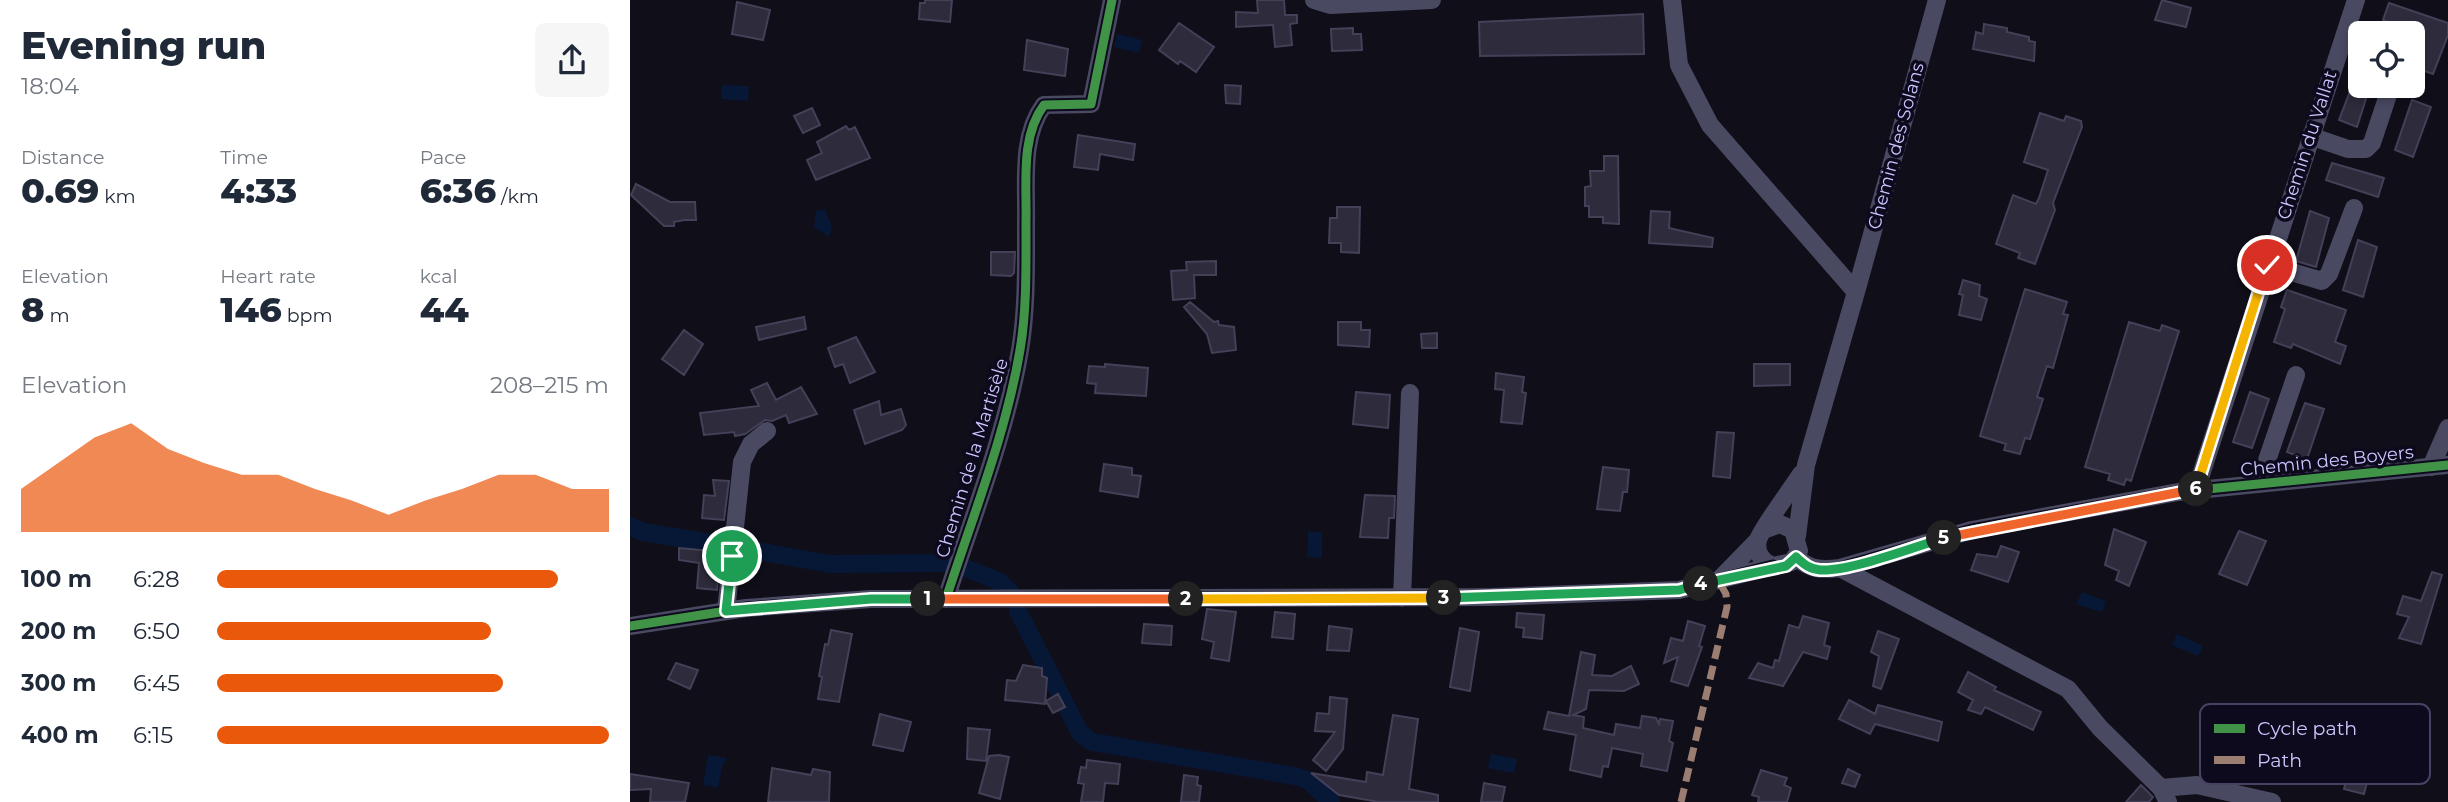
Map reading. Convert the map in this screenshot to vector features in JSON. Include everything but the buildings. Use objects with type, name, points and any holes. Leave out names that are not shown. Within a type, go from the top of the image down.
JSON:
[{"type":"street","name":"Chemin de la Martisèle","points":[[946,599],[1005,411],[1020,349],[1026,265],[1027,152],[1035,117],[1044,104],[1091,104],[1112,0]]},
{"type":"street","points":[[1314,0],[1330,5],[1432,0]]},
{"type":"street","points":[[1672,0],[1679,65],[1710,125],[1811,244],[1856,292]]},
{"type":"street","name":"Chemin des Solans","points":[[1806,465],[1937,0]]},
{"type":"street","name":"Chemin du Vallat","points":[[2196,490],[2267,265],[2356,0]]},
{"type":"street","points":[[2310,136],[2348,149],[2366,149],[2372,143],[2386,98]]},
{"type":"street","points":[[2267,265],[2322,281],[2329,274],[2354,208]]},
{"type":"street","points":[[2259,484],[2296,375]]},
{"type":"street","points":[[1402,598],[1410,393]]},
{"type":"street","points":[[2440,466],[2448,428]]},
{"type":"street","points":[[726,611],[742,462],[751,444],[767,431]]},
{"type":"street","points":[[1718,580],[1762,534],[1806,465]]},
{"type":"street","points":[[630,626],[726,611],[871,599],[1402,598],[1679,590],[1773,566],[1786,566],[1796,557],[1799,551],[1797,536],[1806,465]]},
{"type":"street","name":"Chemin des Boyers","points":[[1840,568],[1972,530],[2196,490],[2440,466]]},
{"type":"street","points":[[1762,534],[1780,524],[1797,536]]},
{"type":"street","points":[[1762,534],[1759,553],[1773,566]]},
{"type":"street","points":[[1796,557],[1807,567],[1822,570],[1840,568],[2068,690],[2164,795],[2197,785],[2272,802]]},
{"type":"water","points":[[1117,34],[1142,40],[1139,53],[1114,47]]},
{"type":"water","points":[[722,85],[749,86],[748,101],[721,99]]},
{"type":"water","points":[[825,209],[832,227],[829,237],[814,227],[816,211]]},
{"type":"water","points":[[1308,531],[1322,532],[1322,558],[1307,557]]},
{"type":"water","points":[[2082,592],[2106,601],[2102,612],[2076,604]]},
{"type":"water","points":[[2177,634],[2203,646],[2198,656],[2172,645]]},
{"type":"water","points":[[1491,754],[1517,759],[1514,773],[1488,768]]},
{"type":"water","points":[[708,755],[727,758],[722,767],[718,788],[703,785]]},
{"type":"waterway","points":[[630,526],[643,532],[723,545]]},
{"type":"waterway","points":[[740,548],[830,564],[949,563]]},
{"type":"waterway","points":[[965,568],[998,581],[1010,592]]},
{"type":"waterway","points":[[1018,611],[1080,733],[1092,742],[1295,776],[1308,780],[1331,802]]},
{"type":"marked path","points":[[1681,802],[1727,607],[1726,594],[1718,580]]},
{"type":"cycle path","points":[[946,599],[988,476],[1020,350],[1026,286],[1026,161],[1031,131],[1044,105],[1091,104],[1112,0]]},
{"type":"cycle path","points":[[1840,568],[1972,530],[2178,492],[2448,465]]},
{"type":"cycle path","points":[[630,626],[746,608],[871,599],[1491,597],[1679,590],[1773,566]]},
{"type":"route","points":[[732,556],[726,611],[871,599],[1491,597],[1679,590],[1773,566],[1786,566],[1796,557],[1807,567],[1822,570],[1840,568],[1972,530],[2196,490],[2267,265]]}]
